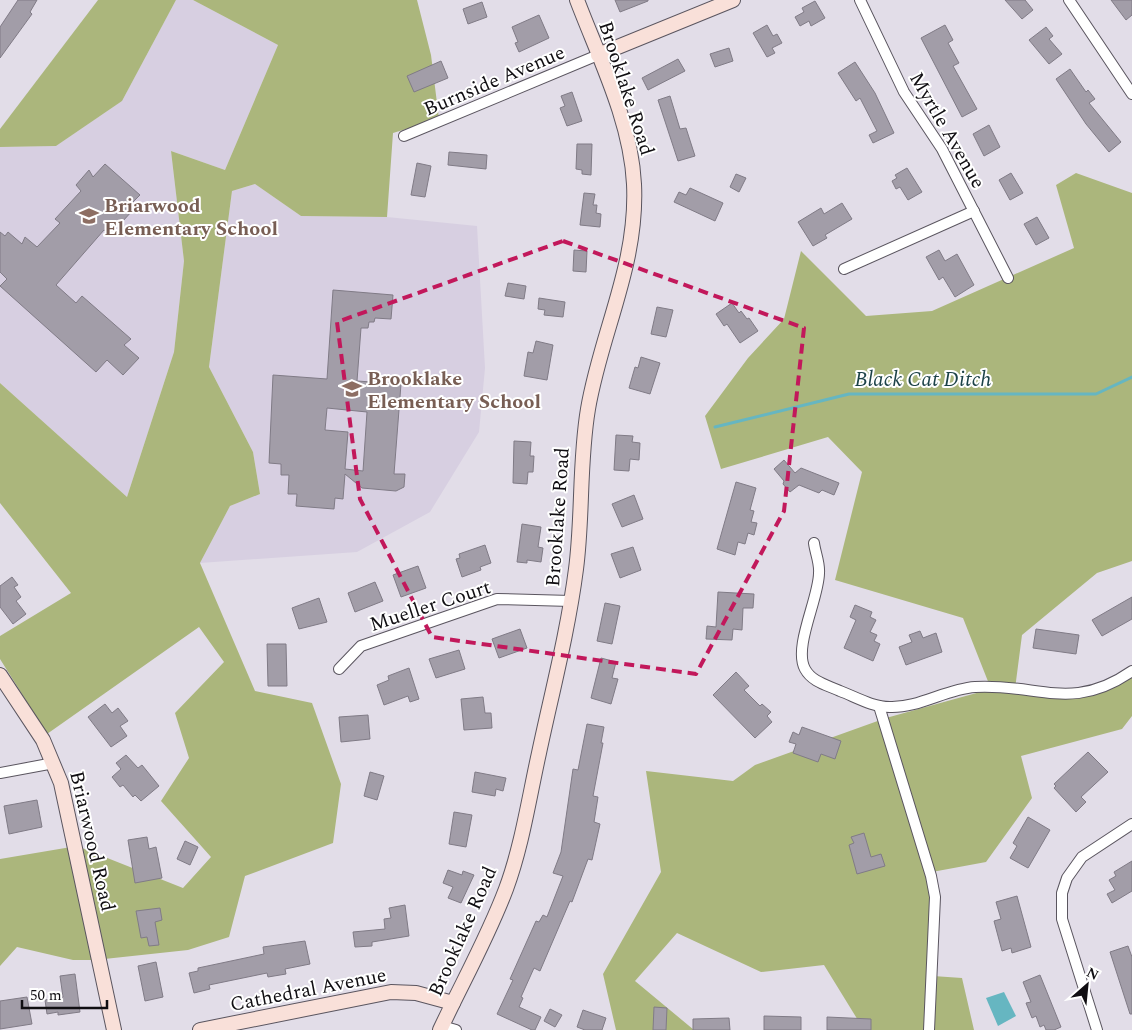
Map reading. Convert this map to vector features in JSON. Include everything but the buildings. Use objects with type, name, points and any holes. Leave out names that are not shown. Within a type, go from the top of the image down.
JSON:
[{"type":"street","name":"Brooklake Road","points":[[441,1028],[507,885],[518,847],[571,601],[578,542],[583,438],[588,405],[629,256],[635,209],[634,180],[628,145],[598,55],[577,0]]},
{"type":"street","points":[[598,55],[733,0]]},
{"type":"street","name":"Myrtle Avenue","points":[[860,0],[904,92],[942,149],[1008,278]]},
{"type":"street","points":[[1069,0],[1132,94]]},
{"type":"street","name":"Burnside Avenue","points":[[404,136],[598,55]]},
{"type":"street","points":[[844,270],[974,211]]},
{"type":"street","points":[[814,543],[819,572],[802,653],[805,668],[817,681],[879,706],[904,706],[954,690],[972,687],[989,686],[1065,694],[1083,693],[1113,684],[1132,671]]},
{"type":"street","name":"Mueller Court","points":[[338,669],[361,646],[497,600],[571,601]]},
{"type":"street","name":"Briarwood Road","points":[[0,675],[32,722],[54,764],[65,794],[114,1030]]},
{"type":"street","points":[[879,706],[931,876],[935,896],[930,1030]]},
{"type":"street","points":[[0,773],[54,764]]},
{"type":"street","points":[[1097,1030],[1062,919],[1062,893],[1067,878],[1082,857],[1132,824]]},
{"type":"street","name":"Cathedral Avenue","points":[[200,1030],[391,992],[416,993],[453,1003]]},
{"type":"street","points":[[441,1028],[456,1030]]},
{"type":"highlighted area","points":[[563,241],[804,328],[784,511],[696,674],[432,637],[360,499],[337,322]]},
{"type":"shaded area","name":"Briarwood Elementary School","points":[[176,0],[193,0],[278,45],[225,170],[171,151],[184,261],[174,352],[127,497],[0,383],[0,147],[56,146],[122,101]]},
{"type":"shaded area","name":"Brooklake Elementary School","points":[[255,184],[301,216],[387,217],[477,226],[485,368],[479,432],[430,512],[357,552],[200,563],[230,506],[260,494],[253,452],[209,367],[232,191]]},
{"type":"green space","points":[[98,0],[176,0],[122,101],[56,146],[0,147],[0,129]]},
{"type":"green space","points":[[193,0],[417,0],[431,55],[439,119],[393,133],[387,217],[301,216],[255,184],[232,191],[209,367],[253,452],[260,494],[230,506],[200,563],[255,691],[312,703],[341,784],[333,843],[245,876],[229,937],[188,950],[95,960],[73,960],[17,947],[0,966],[0,859],[77,846],[183,888],[211,857],[161,801],[189,758],[175,713],[224,662],[199,627],[47,734],[0,659],[0,636],[71,593],[0,503],[0,383],[127,497],[174,352],[184,261],[171,151],[225,170],[278,45]]},
{"type":"green space","points":[[1076,173],[1132,193],[1132,561],[1097,573],[1022,635],[1015,689],[1088,694],[1132,674],[1132,716],[1122,729],[1021,756],[1032,798],[986,862],[932,872],[933,976],[962,978],[974,1030],[864,1030],[824,965],[761,972],[677,933],[635,981],[694,1030],[616,1030],[603,974],[661,872],[646,771],[733,781],[755,765],[886,718],[991,689],[963,618],[835,580],[862,472],[828,437],[721,469],[705,416],[748,358],[784,319],[801,251],[866,316],[932,311],[1074,248],[1056,185]]},
{"type":"water","points":[[1004,992],[1016,1016],[998,1026],[986,998]]},
{"type":"waterway","name":"Black Cat Ditch","points":[[715,427],[849,394],[1096,394],[1132,377]]},
{"type":"place","name":"Briarwood Elementary School","points":[[89,216]]},
{"type":"place","name":"Brooklake Elementary School","points":[[352,389]]}]
